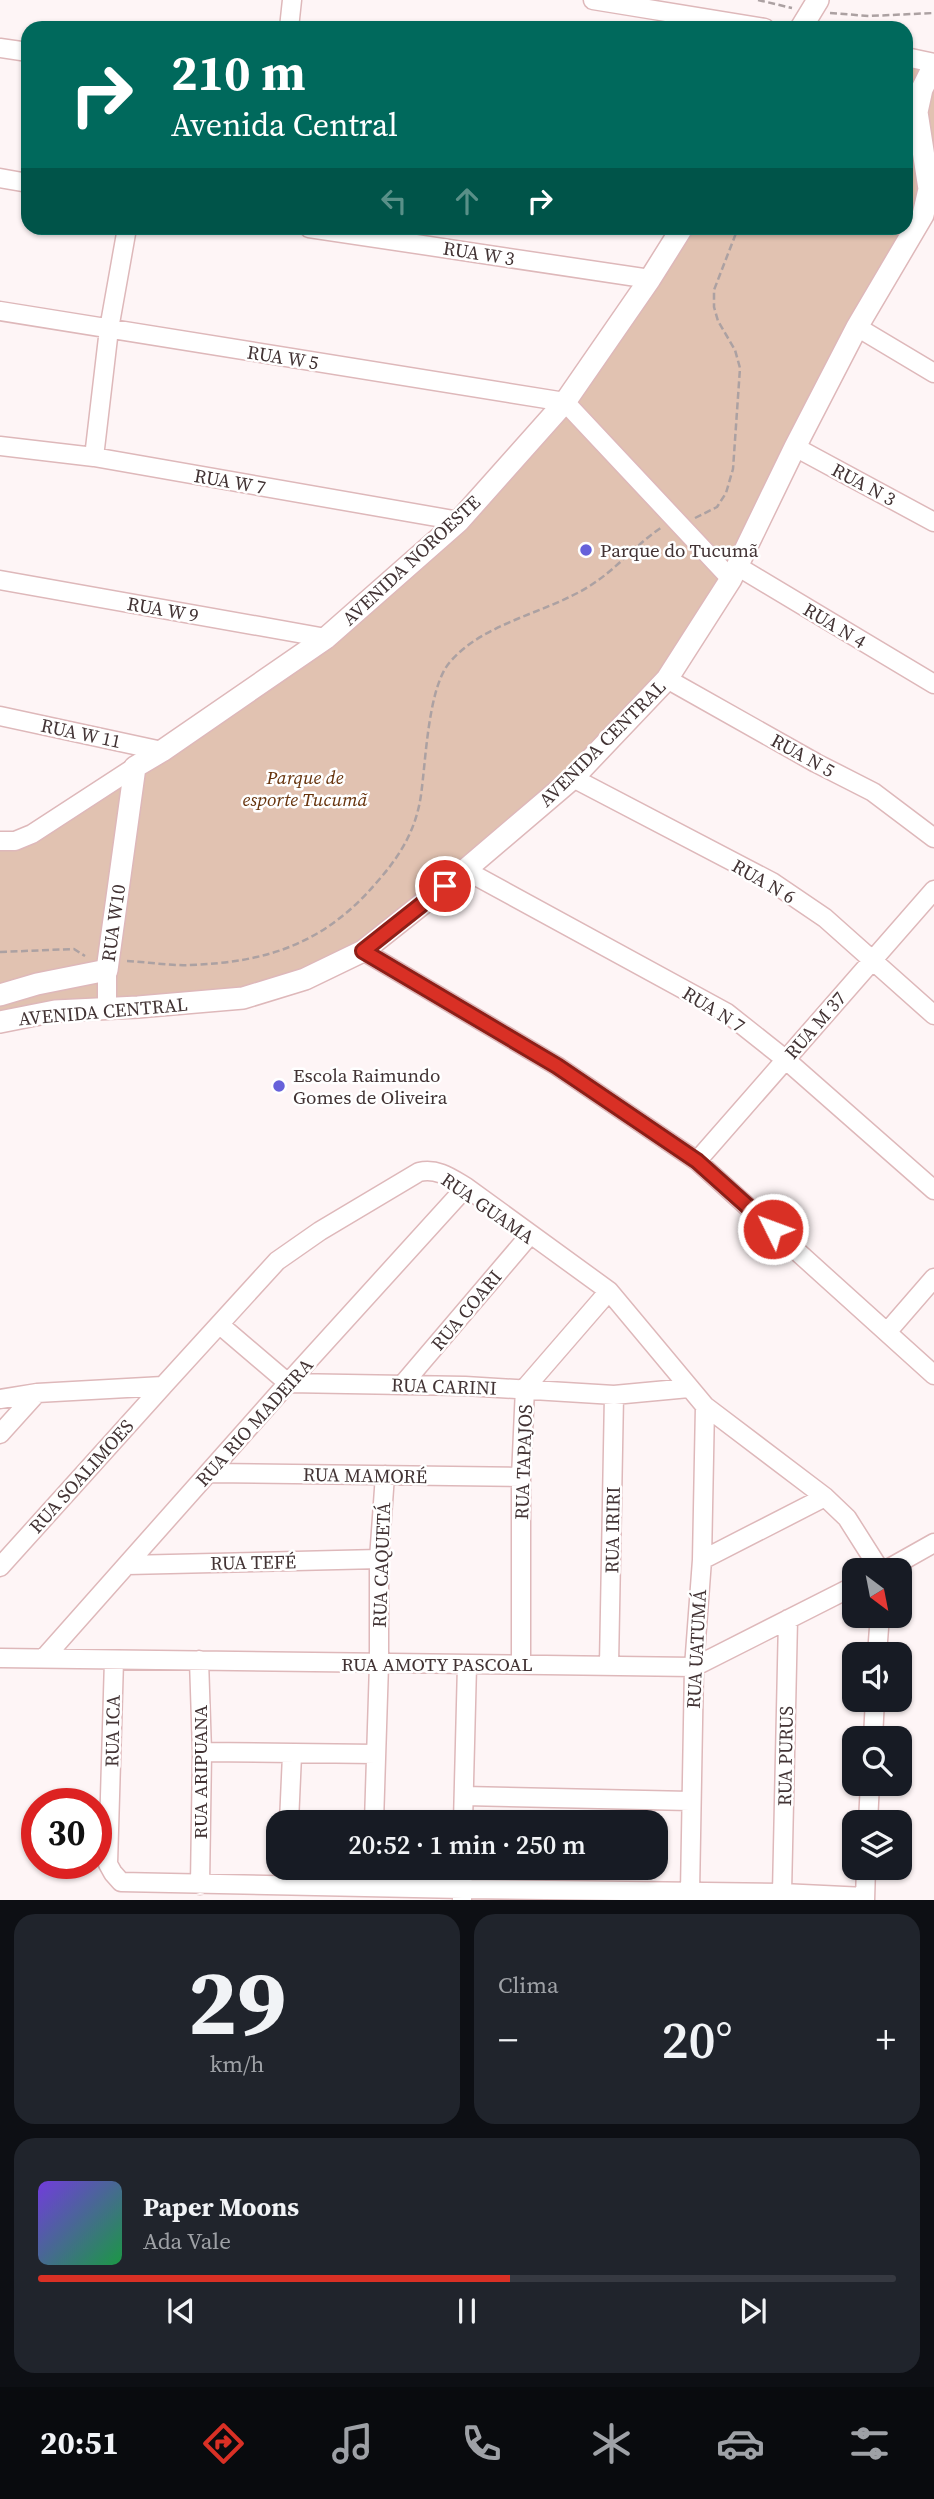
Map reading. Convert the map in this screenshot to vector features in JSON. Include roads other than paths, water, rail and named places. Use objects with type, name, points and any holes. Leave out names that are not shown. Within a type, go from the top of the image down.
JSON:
[{"type":"street","points":[[290,21],[292,0]]},
{"type":"street","points":[[593,0],[722,21]]},
{"type":"street","points":[[0,48],[21,51]]},
{"type":"street","points":[[913,59],[934,64]]},
{"type":"street","name":"AVENIDA CENTRAL","points":[[0,1022],[55,1012],[243,998],[305,979],[363,951],[465,870],[573,778],[667,679],[734,573],[857,327],[929,218],[929,189],[918,112],[922,89],[934,64]]},
{"type":"street","points":[[0,178],[21,182]]},
{"type":"street","points":[[94,457],[109,329],[126,235]]},
{"type":"street","name":"RUA W 3","points":[[356,235],[650,279]]},
{"type":"street","name":"AVENIDA NOROESTE","points":[[135,767],[326,638],[459,520],[565,402],[678,235]]},
{"type":"street","name":"RUA W 5","points":[[0,312],[565,402]]},
{"type":"street","points":[[857,327],[934,373]]},
{"type":"street","name":"RUA N 4","points":[[565,402],[677,522],[734,573],[934,684]]},
{"type":"street","name":"RUA W 7","points":[[0,446],[94,457],[459,520]]},
{"type":"street","name":"RUA N 3","points":[[795,447],[934,522]]},
{"type":"street","name":"RUA W 9","points":[[0,580],[326,638]]},
{"type":"street","name":"RUA N 5","points":[[667,679],[873,792],[934,838]]},
{"type":"street","name":"RUA W 11","points":[[0,716],[162,751]]},
{"type":"street","points":[[0,841],[15,841],[32,834],[135,767]]},
{"type":"street","name":"RUA W10","points":[[0,995],[37,984],[107,970],[135,767]]},
{"type":"street","name":"RUA N 6","points":[[573,778],[772,882],[825,918],[934,1015]]},
{"type":"street","name":"RUA N 7","points":[[465,870],[727,1013],[785,1059],[934,1190]]},
{"type":"street","name":"RUA M 37","points":[[697,1161],[934,890]]},
{"type":"street","points":[[363,951],[557,1066],[697,1161],[934,1375]]},
{"type":"street","points":[[107,970],[107,1009]]},
{"type":"street","name":"RUA GUAMA","points":[[163,1386],[278,1261],[320,1231],[419,1172],[428,1170],[445,1174],[608,1291],[705,1406],[825,1497],[847,1518],[872,1558]]},
{"type":"street","name":"RUA RIO MADEIRA","points":[[44,1658],[466,1187]]},
{"type":"street","name":"RUA COARI","points":[[403,1384],[529,1236]]},
{"type":"street","points":[[888,1331],[934,1278]]},
{"type":"street","name":"RUA TAPAJOS","points":[[521,1664],[521,1477],[525,1388],[608,1291]]},
{"type":"street","points":[[220,1325],[288,1383]]},
{"type":"street","name":"RUA CARINI","points":[[288,1383],[525,1388],[614,1395],[689,1388]]},
{"type":"street","points":[[0,1399],[37,1393],[163,1386]]},
{"type":"street","name":"RUA SOALIMOES","points":[[0,1567],[163,1386]]},
{"type":"street","points":[[0,1434],[37,1393]]},
{"type":"street","name":"RUA IRIRI","points":[[609,1665],[614,1395]]},
{"type":"street","name":"RUA UATUMÁ","points":[[690,1892],[694,1667],[702,1560],[705,1406]]},
{"type":"street","name":"RUA MAMORÉ","points":[[210,1473],[521,1477]]},
{"type":"street","name":"RUA CAQUETÁ","points":[[374,1810],[379,1559],[385,1475]]},
{"type":"street","points":[[702,1560],[825,1497]]},
{"type":"street","points":[[907,1558],[934,1543]]},
{"type":"street","name":"RUA TEFÉ","points":[[127,1564],[379,1559]]},
{"type":"street","name":"RUA AMOTY PASCOAL","points":[[0,1658],[694,1667],[842,1592]]},
{"type":"street","name":"RUA PURUS","points":[[782,1893],[788,1619]]},
{"type":"street","name":"RUA ICA","points":[[114,1660],[108,1864],[121,1882],[200,1885]]},
{"type":"street","name":"RUA ARIPUANA","points":[[199,1660],[202,1752],[200,1885]]},
{"type":"street","points":[[463,1810],[467,1665]]},
{"type":"street","points":[[202,1752],[376,1754]]},
{"type":"street","points":[[290,1810],[292,1755]]},
{"type":"street","points":[[464,1796],[690,1801]]},
{"type":"street","points":[[286,1880],[286,1886]]},
{"type":"street","points":[[372,1880],[372,1886]]},
{"type":"street","points":[[200,1885],[372,1886],[463,1895],[690,1892],[782,1893],[865,1899],[866,1880]]},
{"type":"place","name":"Parque do Tucumã","points":[[586,550]]},
{"type":"place","name":"Escola Raimundo Gomes de Oliveira","points":[[279,1086]]},
{"type":"park label","name":"Parque de esporte Tucumã","points":[[305,788]]}]
